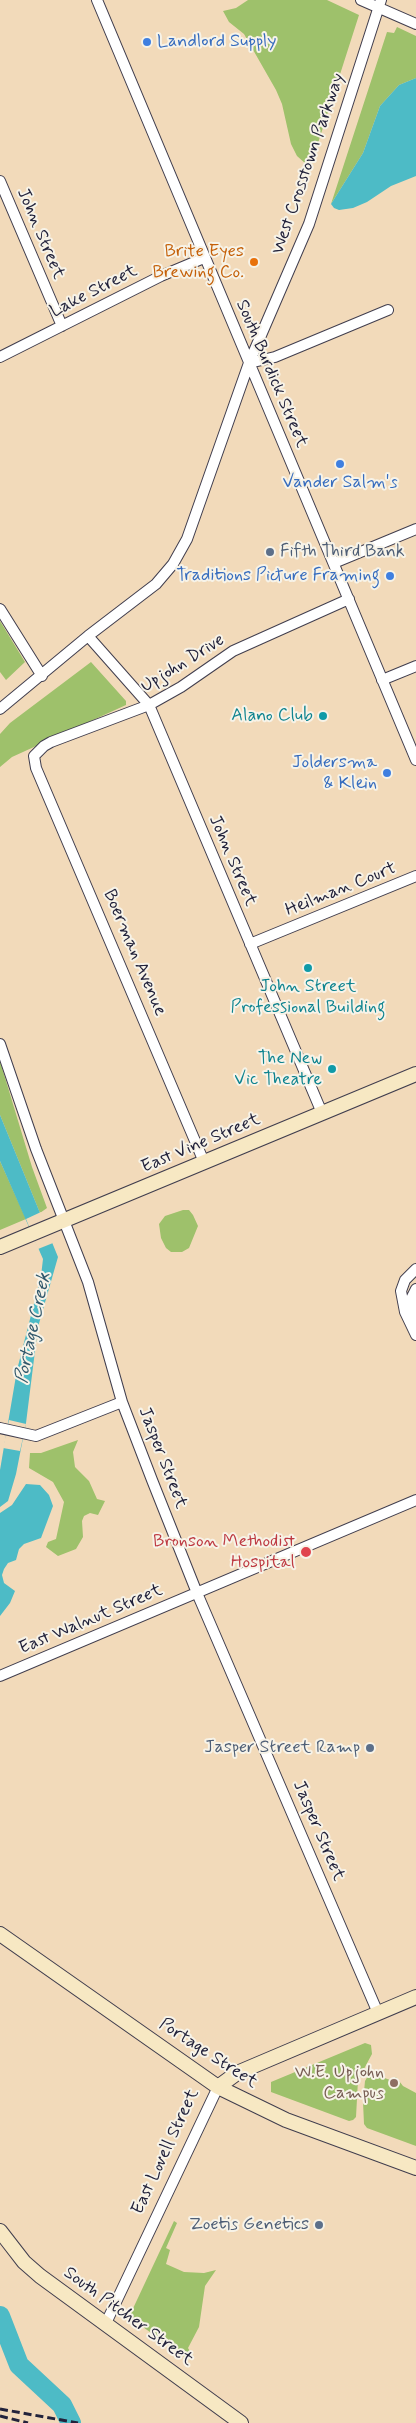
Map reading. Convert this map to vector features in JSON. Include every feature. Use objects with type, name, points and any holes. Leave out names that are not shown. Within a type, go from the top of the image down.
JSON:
[{"type":"street","name":"South Burdick Street","points":[[97,0],[416,760]]},
{"type":"street","points":[[362,0],[380,4],[416,24]]},
{"type":"street","name":"West Crosstown Parkway","points":[[0,709],[88,636],[156,584],[173,564],[194,521],[249,363],[309,224],[380,4]]},
{"type":"street","name":"John Street","points":[[0,181],[62,326]]},
{"type":"street","name":"Lake Street","points":[[0,357],[161,276],[204,258]]},
{"type":"street","points":[[249,363],[275,357],[388,310]]},
{"type":"street","points":[[334,563],[416,529]]},
{"type":"street","name":"Upjohn Drive","points":[[34,756],[51,742],[149,705],[181,687],[233,651],[349,599]]},
{"type":"street","points":[[0,610],[42,676]]},
{"type":"street","name":"John Street","points":[[88,636],[149,705],[322,1114]]},
{"type":"street","points":[[382,680],[416,666]]},
{"type":"street","name":"Boerman Avenue","points":[[34,756],[36,768],[204,1162]]},
{"type":"street","name":"Heilman Court","points":[[250,944],[416,876]]},
{"type":"street","name":"Jasper Street","points":[[0,1044],[36,1149],[88,1282],[122,1402],[197,1593],[378,2013]]},
{"type":"street","name":"East Vine Street","points":[[0,1247],[416,1074]]},
{"type":"street","points":[[414,1330],[405,1312],[401,1291],[405,1280],[416,1269]]},
{"type":"street","points":[[414,1330],[411,1299],[416,1288]]},
{"type":"street","points":[[3,1429],[24,1434],[41,1434],[122,1402]]},
{"type":"street","name":"East Walnut Street","points":[[0,1676],[416,1500]]},
{"type":"street","name":"Portage Street","points":[[0,1934],[218,2087],[286,2120],[416,2168]]},
{"type":"street","name":"East Lovell Street","points":[[106,2323],[218,2087],[238,2073],[416,1997]]},
{"type":"street","name":"South Pitcher Street","points":[[0,2233],[24,2262],[40,2276],[241,2423]]},
{"type":"green space","points":[[248,0],[327,0],[359,15],[311,165],[306,164],[297,156],[291,144],[282,104],[276,90],[244,34],[229,22],[223,11],[236,8]]},
{"type":"green space","points":[[397,27],[416,36],[416,78],[399,85],[380,106],[363,153],[331,204],[387,32],[394,33]]},
{"type":"green space","points":[[0,621],[25,662],[6,680],[0,672]]},
{"type":"green space","points":[[91,662],[126,701],[126,705],[12,757],[0,767],[0,734],[10,723]]},
{"type":"green space","points":[[0,1061],[32,1167],[47,1208],[40,1213],[0,1115]]},
{"type":"green space","points":[[0,1161],[26,1219],[0,1230]]},
{"type":"green space","points":[[189,1210],[198,1226],[189,1248],[182,1252],[171,1252],[166,1248],[161,1238],[159,1224],[165,1216]]},
{"type":"green space","points":[[78,1440],[73,1452],[75,1467],[89,1481],[97,1499],[105,1501],[98,1515],[90,1513],[84,1516],[82,1521],[83,1537],[76,1549],[58,1556],[46,1547],[48,1542],[56,1539],[64,1502],[53,1482],[29,1468],[30,1453],[41,1453]]},
{"type":"green space","points":[[365,2043],[371,2045],[372,2054],[358,2080],[356,2117],[353,2120],[349,2121],[271,2092],[271,2082]]},
{"type":"green space","name":"W.E. Upjohn Campus","points":[[374,2074],[390,2080],[396,2077],[403,2086],[416,2093],[416,2146],[367,2128],[364,2124],[363,2102],[365,2081],[368,2076]]},
{"type":"green space","points":[[174,2221],[177,2223],[166,2248],[170,2250],[166,2264],[184,2272],[204,2273],[216,2270],[205,2286],[199,2327],[188,2348],[191,2353],[186,2358],[129,2317]]},
{"type":"water","points":[[416,78],[416,176],[391,186],[367,202],[353,208],[339,210],[334,208],[331,204],[363,153],[380,106],[399,85]]},
{"type":"water","points":[[0,1115],[58,1257],[38,1327],[26,1423],[16,1474],[8,1501],[0,1507],[0,1470],[17,1370],[41,1276],[43,1259],[0,1161]]},
{"type":"water","points":[[26,1484],[40,1485],[49,1495],[53,1506],[41,1538],[24,1544],[19,1549],[16,1560],[8,1563],[4,1569],[2,1575],[4,1583],[15,1591],[10,1603],[0,1616],[0,1513],[12,1505]]},
{"type":"pier","points":[[41,1212],[53,1243],[38,1249],[26,1219]]},
{"type":"pier","points":[[9,1420],[26,1424],[20,1451],[3,1448]]},
{"type":"waterway","name":"Portage Creek","points":[[0,2316],[19,2365],[62,2405],[71,2423]]},
{"type":"railway","points":[[0,2409],[78,2423]]},
{"type":"railway","points":[[0,2416],[28,2423]]},
{"type":"place","name":"Landlord Supply","points":[[147,42]]},
{"type":"place","name":"Brite Eyes Brewing Co.","points":[[254,262]]},
{"type":"place","name":"Vander Salm's","points":[[340,464]]},
{"type":"place","name":"Fifth Third Bank","points":[[270,552]]},
{"type":"place","name":"Traditions Picture Framing","points":[[390,576]]},
{"type":"place","name":"Alano Club","points":[[323,716]]},
{"type":"place","name":"Joldersma & Klein","points":[[387,773]]},
{"type":"place","name":"John Street Professional Building","points":[[308,968]]},
{"type":"place","name":"The New Vic Theatre","points":[[332,1069]]},
{"type":"place","name":"Bronson Methodist Hospital","points":[[306,1552]]},
{"type":"place","name":"Jasper Street Ramp","points":[[370,1748]]},
{"type":"place","name":"W.E. Upjohn Campus","points":[[394,2083]]},
{"type":"place","name":"Zoetis Genetics","points":[[319,2225]]}]
